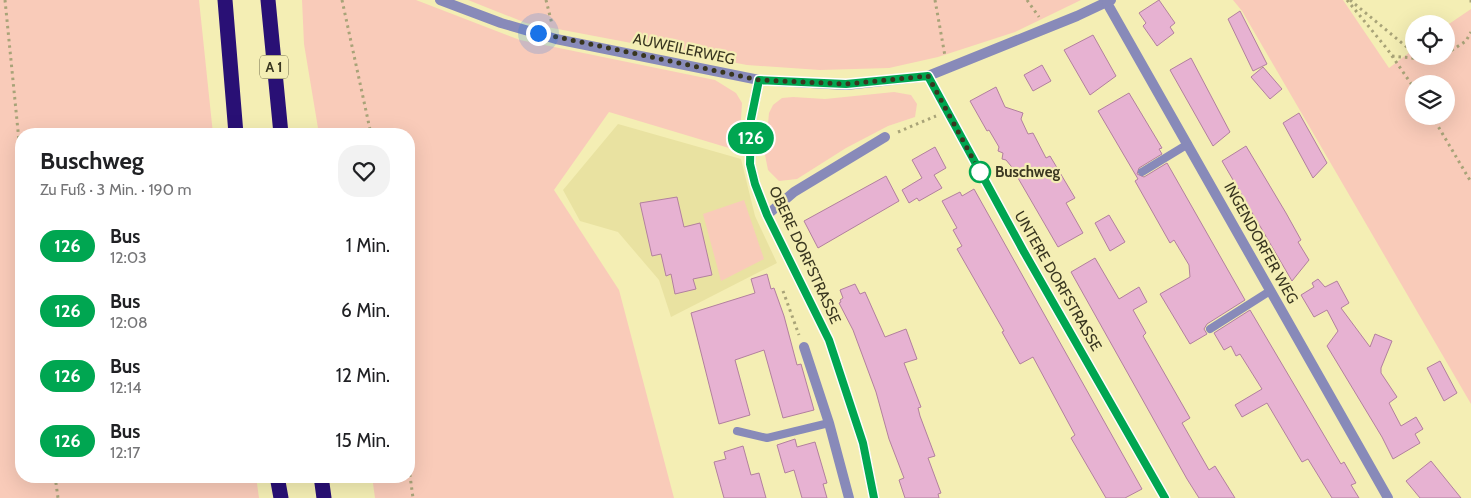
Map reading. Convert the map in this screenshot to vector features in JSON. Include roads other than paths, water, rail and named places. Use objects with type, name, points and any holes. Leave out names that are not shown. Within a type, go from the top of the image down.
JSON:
[{"type":"highway","points":[[224,0],[235,128]]},
{"type":"highway","name":"A 1","points":[[268,0],[280,128]]},
{"type":"highway","points":[[278,483],[281,498]]},
{"type":"highway","points":[[322,483],[324,498]]},
{"type":"street","name":"AUWEILERWEG","points":[[440,0],[501,23],[556,39],[759,80],[846,84],[928,76]]},
{"type":"street","points":[[928,76],[948,70],[1109,1]]},
{"type":"street","name":"INGENDORFER WEG","points":[[1109,1],[1270,291],[1388,498]]},
{"type":"street","name":"UNTERE DORFSTRASSE","points":[[928,76],[946,112],[1165,498]]},
{"type":"street","name":"OBERE DORFSTRASSE","points":[[759,80],[751,119],[750,164],[767,215],[829,340],[863,443],[874,498]]},
{"type":"street","points":[[767,215],[794,192],[886,137]]},
{"type":"street","points":[[804,348],[829,423],[850,498]]},
{"type":"lane","points":[[1142,172],[1188,144]]},
{"type":"lane","points":[[1210,329],[1270,291]]},
{"type":"lane","points":[[737,431],[767,438],[829,423]]},
{"type":"place","name":"Buschweg","points":[[980,172]]}]
